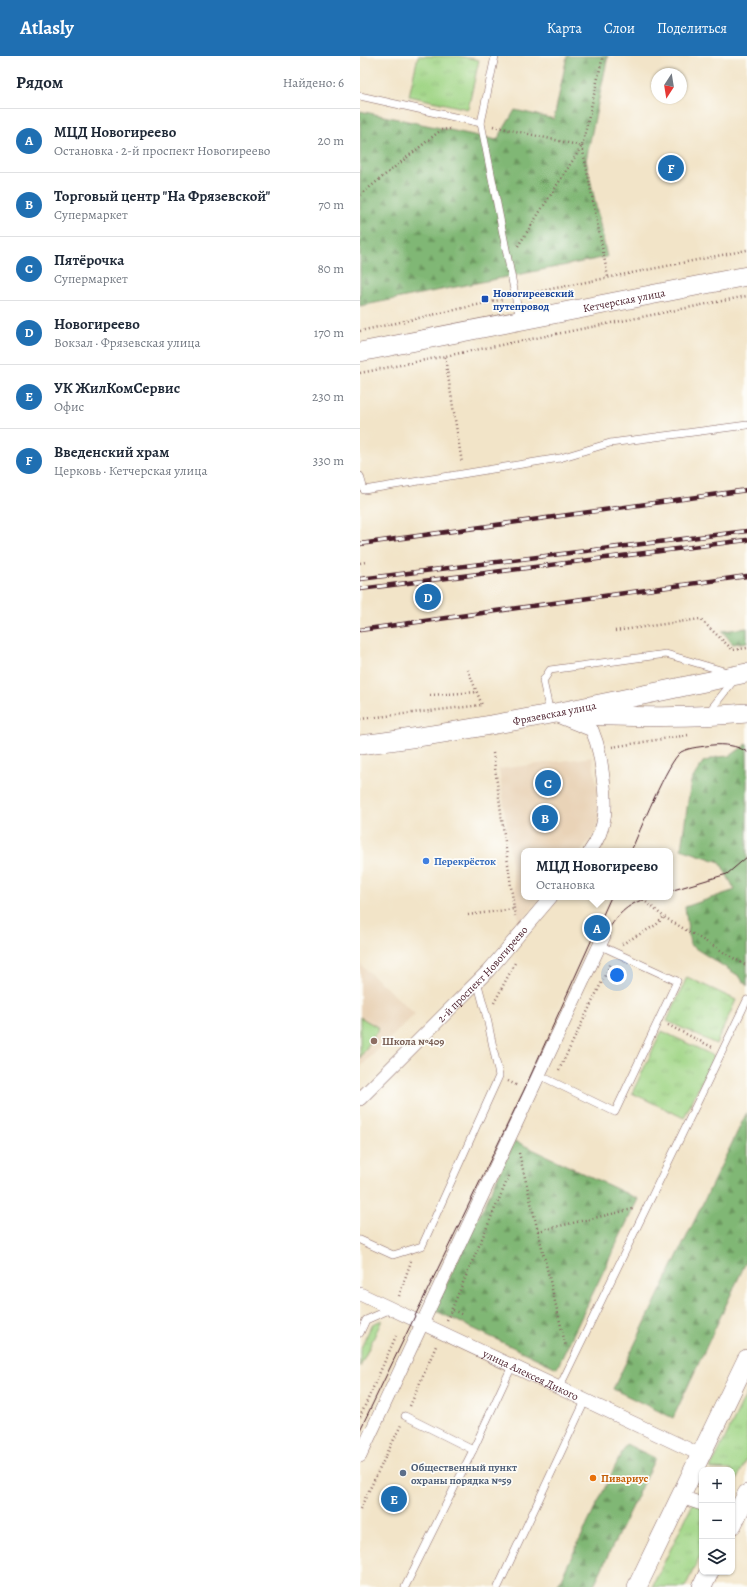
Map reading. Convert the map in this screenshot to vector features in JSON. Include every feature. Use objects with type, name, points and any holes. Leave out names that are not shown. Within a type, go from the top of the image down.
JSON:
[{"type":"main road","name":"Кетчерская улица","points":[[360,352],[747,276]]},
{"type":"main road","name":"Фрязевская улица","points":[[360,745],[480,728],[742,674]]},
{"type":"main road","points":[[550,713],[645,718],[705,716],[747,712]]},
{"type":"main road","points":[[637,1587],[747,1359]]},
{"type":"main road","points":[[735,1519],[747,1494]]},
{"type":"main road","points":[[702,1587],[708,1575]]},
{"type":"street","points":[[550,713],[592,730],[600,749],[606,797],[605,818],[599,837],[592,848]]},
{"type":"street","name":"2-й проспект Новогиреево","points":[[360,1098],[476,981],[489,970],[548,900]]},
{"type":"street","points":[[360,1456],[601,940]]},
{"type":"street","name":"улица Алексея Дикого","points":[[360,1294],[395,1305],[421,1323],[701,1455]]},
{"type":"street","points":[[680,1497],[699,1503]]},
{"type":"lane","points":[[496,56],[481,123],[520,320]]},
{"type":"lane","points":[[360,96],[481,123]]},
{"type":"lane","points":[[360,476],[364,490],[560,458],[610,443],[747,425]]},
{"type":"lane","points":[[550,713],[544,681],[550,670],[666,654],[742,674],[705,716]]},
{"type":"lane","points":[[539,1075],[615,1112],[677,981],[616,953],[601,940]]},
{"type":"lane","points":[[360,1240],[393,1255],[422,1246],[499,1076],[487,1018],[476,981]]},
{"type":"lane","points":[[559,1388],[747,1000]]},
{"type":"lane","points":[[360,1333],[366,1320],[395,1305]]},
{"type":"lane","points":[[405,1587],[473,1450],[512,1366]]},
{"type":"lane","points":[[498,1587],[585,1400]]},
{"type":"lane","points":[[405,1416],[473,1450]]},
{"type":"path","points":[[508,261],[582,146],[603,56]]},
{"type":"path","points":[[481,123],[582,146]]},
{"type":"path","points":[[360,195],[441,130],[454,128]]},
{"type":"path","points":[[582,146],[608,277]]},
{"type":"path","points":[[360,331],[608,277],[747,250]]},
{"type":"path","points":[[360,373],[747,296]]},
{"type":"path","points":[[445,357],[463,473]]},
{"type":"path","points":[[360,563],[366,562]]},
{"type":"path","points":[[615,631],[700,619],[733,650],[747,648]]},
{"type":"path","points":[[360,719],[482,705],[468,670]]},
{"type":"path","points":[[430,695],[478,692]]},
{"type":"path","points":[[608,748],[693,734]]},
{"type":"path","points":[[493,753],[516,922]]},
{"type":"path","points":[[644,900],[664,917],[746,964]]},
{"type":"path","points":[[468,915],[514,909]]},
{"type":"path","points":[[553,1082],[619,946],[656,925],[664,917]]},
{"type":"path","points":[[487,1018],[517,960]]},
{"type":"path","points":[[658,1020],[722,1052]]},
{"type":"path","points":[[499,1076],[530,1093]]},
{"type":"path","points":[[516,1160],[522,1146]]},
{"type":"path","points":[[519,1153],[570,1365]]},
{"type":"path","points":[[446,1324],[510,1175]]},
{"type":"path","points":[[538,1231],[648,1205]]},
{"type":"path","points":[[395,1305],[416,1248]]},
{"type":"path","points":[[452,1310],[463,1315]]},
{"type":"path","points":[[360,1417],[396,1336]]},
{"type":"path","points":[[360,1509],[405,1416],[436,1346]]},
{"type":"shaded area","points":[[592,757],[601,811],[595,833],[583,848],[521,848],[521,900],[539,900],[519,924],[499,769]]},
{"type":"shaded area","name":"Школа №409","points":[[360,964],[415,1014],[360,1067]]},
{"type":"green space","points":[[418,56],[459,56],[479,60],[468,109],[409,96]]},
{"type":"green space","points":[[567,56],[608,56],[586,160],[607,257],[360,306],[360,111],[497,140],[515,110],[554,119]]},
{"type":"green space","points":[[747,628],[747,642],[733,644],[722,631]]},
{"type":"green space","points":[[747,744],[747,986],[739,976],[690,945],[685,907],[735,890],[720,862],[681,849],[691,781],[703,762],[717,757],[730,756]]},
{"type":"green space","points":[[687,977],[736,1000],[716,1044],[667,1021]]},
{"type":"green space","points":[[360,1017],[379,1028],[360,1058]]},
{"type":"green space","points":[[662,1031],[714,1056],[684,1118],[632,1093]]},
{"type":"green space","points":[[747,1112],[747,1260],[673,1418],[613,1389]]},
{"type":"green space","points":[[515,1141],[638,1199],[557,1368],[434,1310]]},
{"type":"green space","points":[[382,1320],[360,1367],[360,1350],[372,1324]]},
{"type":"green space","points":[[747,1393],[747,1459],[736,1481],[735,1467],[711,1467]]},
{"type":"green space","points":[[626,1444],[655,1458],[593,1587],[557,1587]]},
{"type":"green space","points":[[699,1491],[699,1558],[685,1587],[652,1587]]},
{"type":"tram line","points":[[632,848],[669,769],[675,758],[681,752],[696,747],[712,745],[734,746],[747,752]]},
{"type":"tram line","points":[[673,890],[727,874],[747,857]]},
{"type":"tram line","points":[[360,1430],[524,1090],[610,900]]},
{"type":"tram line","points":[[604,936],[622,912],[641,900]]},
{"type":"railway","points":[[360,544],[747,490]]},
{"type":"railway","points":[[360,579],[747,531]]},
{"type":"railway","points":[[360,589],[747,540]]},
{"type":"railway","points":[[360,630],[747,576]]},
{"type":"place","name":"Введенский храм","points":[[671,168]]},
{"type":"place","name":"Новогиреевский путепровод","points":[[485,299]]},
{"type":"place","name":"Новогиреево","points":[[428,597]]},
{"type":"place","name":"Пятёрочка","points":[[548,783]]},
{"type":"place","name":"Торговый центр \"На Фрязевской\"","points":[[545,818]]},
{"type":"place","name":"Перекрёсток","points":[[426,861]]},
{"type":"place","name":"МЦД Новогиреево","points":[[597,928]]},
{"type":"place","name":"Школа №409","points":[[374,1041]]},
{"type":"place","name":"Общественный пункт охраны порядка №59","points":[[403,1473]]},
{"type":"place","name":"Пивариус","points":[[593,1478]]},
{"type":"place","name":"УК ЖилКомСервис","points":[[394,1499]]}]
